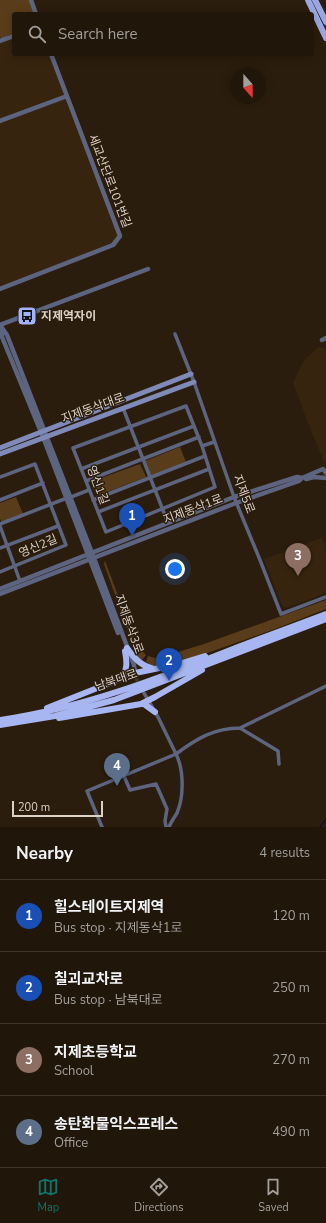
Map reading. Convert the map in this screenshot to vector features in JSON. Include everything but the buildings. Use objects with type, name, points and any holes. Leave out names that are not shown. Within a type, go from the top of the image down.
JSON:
[{"type":"highway","name":"남북대로","points":[[0,720],[36,714],[89,701],[193,665],[326,614]]},
{"type":"highway","name":"남북대로","points":[[0,725],[55,716],[114,700],[326,619]]},
{"type":"highway","points":[[0,725],[45,720],[141,704],[204,669],[266,642]]},
{"type":"highway","points":[[0,716],[50,708],[119,680],[240,646]]},
{"type":"highway","points":[[126,649],[141,664],[156,669]]},
{"type":"highway","points":[[119,680],[126,670],[126,649]]},
{"type":"highway","points":[[155,697],[153,702],[155,712]]},
{"type":"highway","points":[[141,704],[144,704],[155,712]]},
{"type":"main road","points":[[308,0],[314,12]]},
{"type":"main road","points":[[315,0],[326,22]]},
{"type":"main road","points":[[314,13],[326,38]]},
{"type":"main road","name":"지제동삭대로","points":[[0,454],[44,434],[191,374]]},
{"type":"main road","name":"지제동삭대로","points":[[0,448],[123,408],[194,382]]},
{"type":"street","points":[[31,0],[35,12]]},
{"type":"street","points":[[1,40],[12,37]]},
{"type":"street","name":"세교산단로101번길","points":[[0,289],[113,245],[120,236],[52,56]]},
{"type":"street","points":[[0,121],[67,96]]},
{"type":"street","points":[[0,325],[148,269]]},
{"type":"street","name":"지제동삭3로","points":[[0,325],[7,335],[136,675]]},
{"type":"street","name":"지제5로","points":[[175,334],[194,382],[236,503],[281,614],[326,597]]},
{"type":"street","name":"영신1길","points":[[186,406],[199,437],[215,487],[106,532],[73,448],[130,427],[186,406]]},
{"type":"street","points":[[123,408],[168,523]]},
{"type":"street","points":[[81,469],[194,426]]},
{"type":"street","points":[[86,481],[199,437]]},
{"type":"street","points":[[202,446],[214,442]]},
{"type":"street","points":[[93,500],[205,456]]},
{"type":"street","name":"영신2길","points":[[0,477],[34,464],[43,483],[65,544],[65,547],[0,572]]},
{"type":"street","points":[[98,512],[209,468]]},
{"type":"street","name":"지제동삭1로","points":[[0,589],[301,480],[323,469],[326,473]]},
{"type":"street","name":"지제동삭1로","points":[[0,594],[168,523],[234,497],[297,477],[301,480]]},
{"type":"street","points":[[301,480],[309,478],[326,478]]},
{"type":"street","points":[[0,500],[43,483]]},
{"type":"street","points":[[20,581],[0,525],[89,490]]},
{"type":"street","points":[[0,548],[58,526]]},
{"type":"street","points":[[102,827],[86,791],[176,754],[188,745],[215,731],[226,728],[240,728],[326,686]]},
{"type":"street","points":[[144,692],[180,762],[182,795],[176,813],[169,827]]},
{"type":"street","points":[[240,728],[278,751],[279,764]]},
{"type":"street","points":[[124,776],[130,790],[156,784],[167,809],[165,821],[166,827]]},
{"type":"shaded area","points":[[0,0],[33,0],[38,12],[12,12],[12,56],[54,56],[122,234],[118,244],[115,247],[0,290]]},
{"type":"shaded area","points":[[0,0],[31,0],[35,12],[12,12],[12,37],[2,41],[0,36]]},
{"type":"shaded area","points":[[318,347],[325,348],[326,352],[326,463],[324,462],[312,433],[293,383],[304,360]]},
{"type":"shaded area","points":[[180,447],[186,462],[151,476],[145,461]]},
{"type":"shaded area","points":[[140,464],[146,477],[97,496],[90,482]]},
{"type":"shaded area","points":[[16,497],[23,514],[2,522],[0,519],[0,503]]},
{"type":"shaded area","points":[[322,538],[326,549],[326,593],[286,608],[282,606],[264,559]]},
{"type":"shaded area","points":[[105,561],[137,646],[146,655],[142,660],[138,657],[135,651],[104,564]]},
{"type":"shaded area","points":[[326,600],[326,609],[193,658],[158,666],[148,665],[149,663],[146,662],[148,656],[155,658],[165,656],[204,644]]},
{"type":"waterway","points":[[320,827],[326,819]]},
{"type":"tunnel","points":[[136,678],[140,686]]},
{"type":"place","name":"지제역자이","points":[[27,316]]},
{"type":"place","name":"힐스테이트지제역","points":[[132,536]]},
{"type":"place","name":"지제초등학교","points":[[298,576]]},
{"type":"place","name":"칠괴교차로","points":[[169,681]]},
{"type":"place","name":"송탄화물익스프레스","points":[[117,786]]}]
